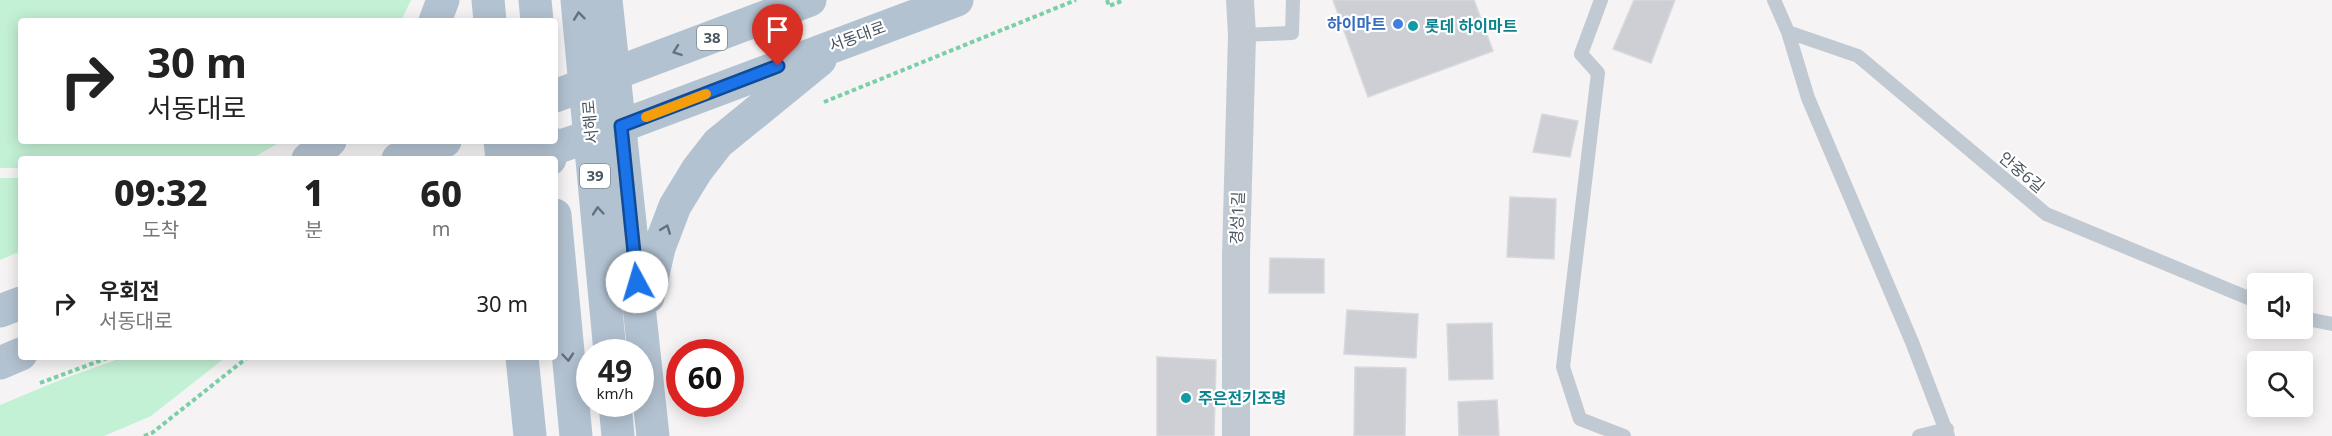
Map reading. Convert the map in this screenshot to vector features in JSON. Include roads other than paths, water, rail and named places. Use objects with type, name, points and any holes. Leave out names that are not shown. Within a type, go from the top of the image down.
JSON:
[{"type":"main road","points":[[436,18],[443,0]]},
{"type":"main road","points":[[488,0],[490,18]]},
{"type":"main road","points":[[535,0],[537,18]]},
{"type":"main road","name":"서해로","points":[[578,0],[609,339]]},
{"type":"main road","points":[[606,0],[653,436]]},
{"type":"main road","name":"38","points":[[558,95],[810,0]]},
{"type":"main road","name":"서동대로","points":[[531,156],[621,126],[957,0]]},
{"type":"main road","points":[[642,327],[659,248],[675,206],[697,170],[718,143],[845,41]]},
{"type":"main road","points":[[312,156],[326,144]]},
{"type":"main road","points":[[406,156],[437,144]]},
{"type":"main road","points":[[558,247],[576,436]]},
{"type":"main road","points":[[0,311],[18,304]]},
{"type":"main road","points":[[0,363],[18,355]]},
{"type":"main road","points":[[503,360],[525,392]]},
{"type":"main road","points":[[522,360],[530,436]]},
{"type":"main road","points":[[616,417],[618,436]]},
{"type":"street","name":"경성1길","points":[[1236,436],[1236,255],[1242,35],[1240,0]]},
{"type":"lane","points":[[1242,35],[1292,33],[1293,0]]},
{"type":"lane","points":[[1601,0],[1581,54],[1598,73],[1563,367],[1580,420],[1624,436]]},
{"type":"lane","points":[[1774,0],[1788,32],[1808,98],[1912,342],[1947,433],[1919,436]]},
{"type":"lane","name":"안중6길","points":[[1788,32],[1858,56],[2046,214],[2247,297]]},
{"type":"lane","points":[[2313,320],[2332,324]]},
{"type":"place","name":"하이마트","points":[[1398,24]]},
{"type":"place","name":"롯데 하이마트","points":[[1413,26]]},
{"type":"place","name":"주은전기조명","points":[[1186,398]]}]
